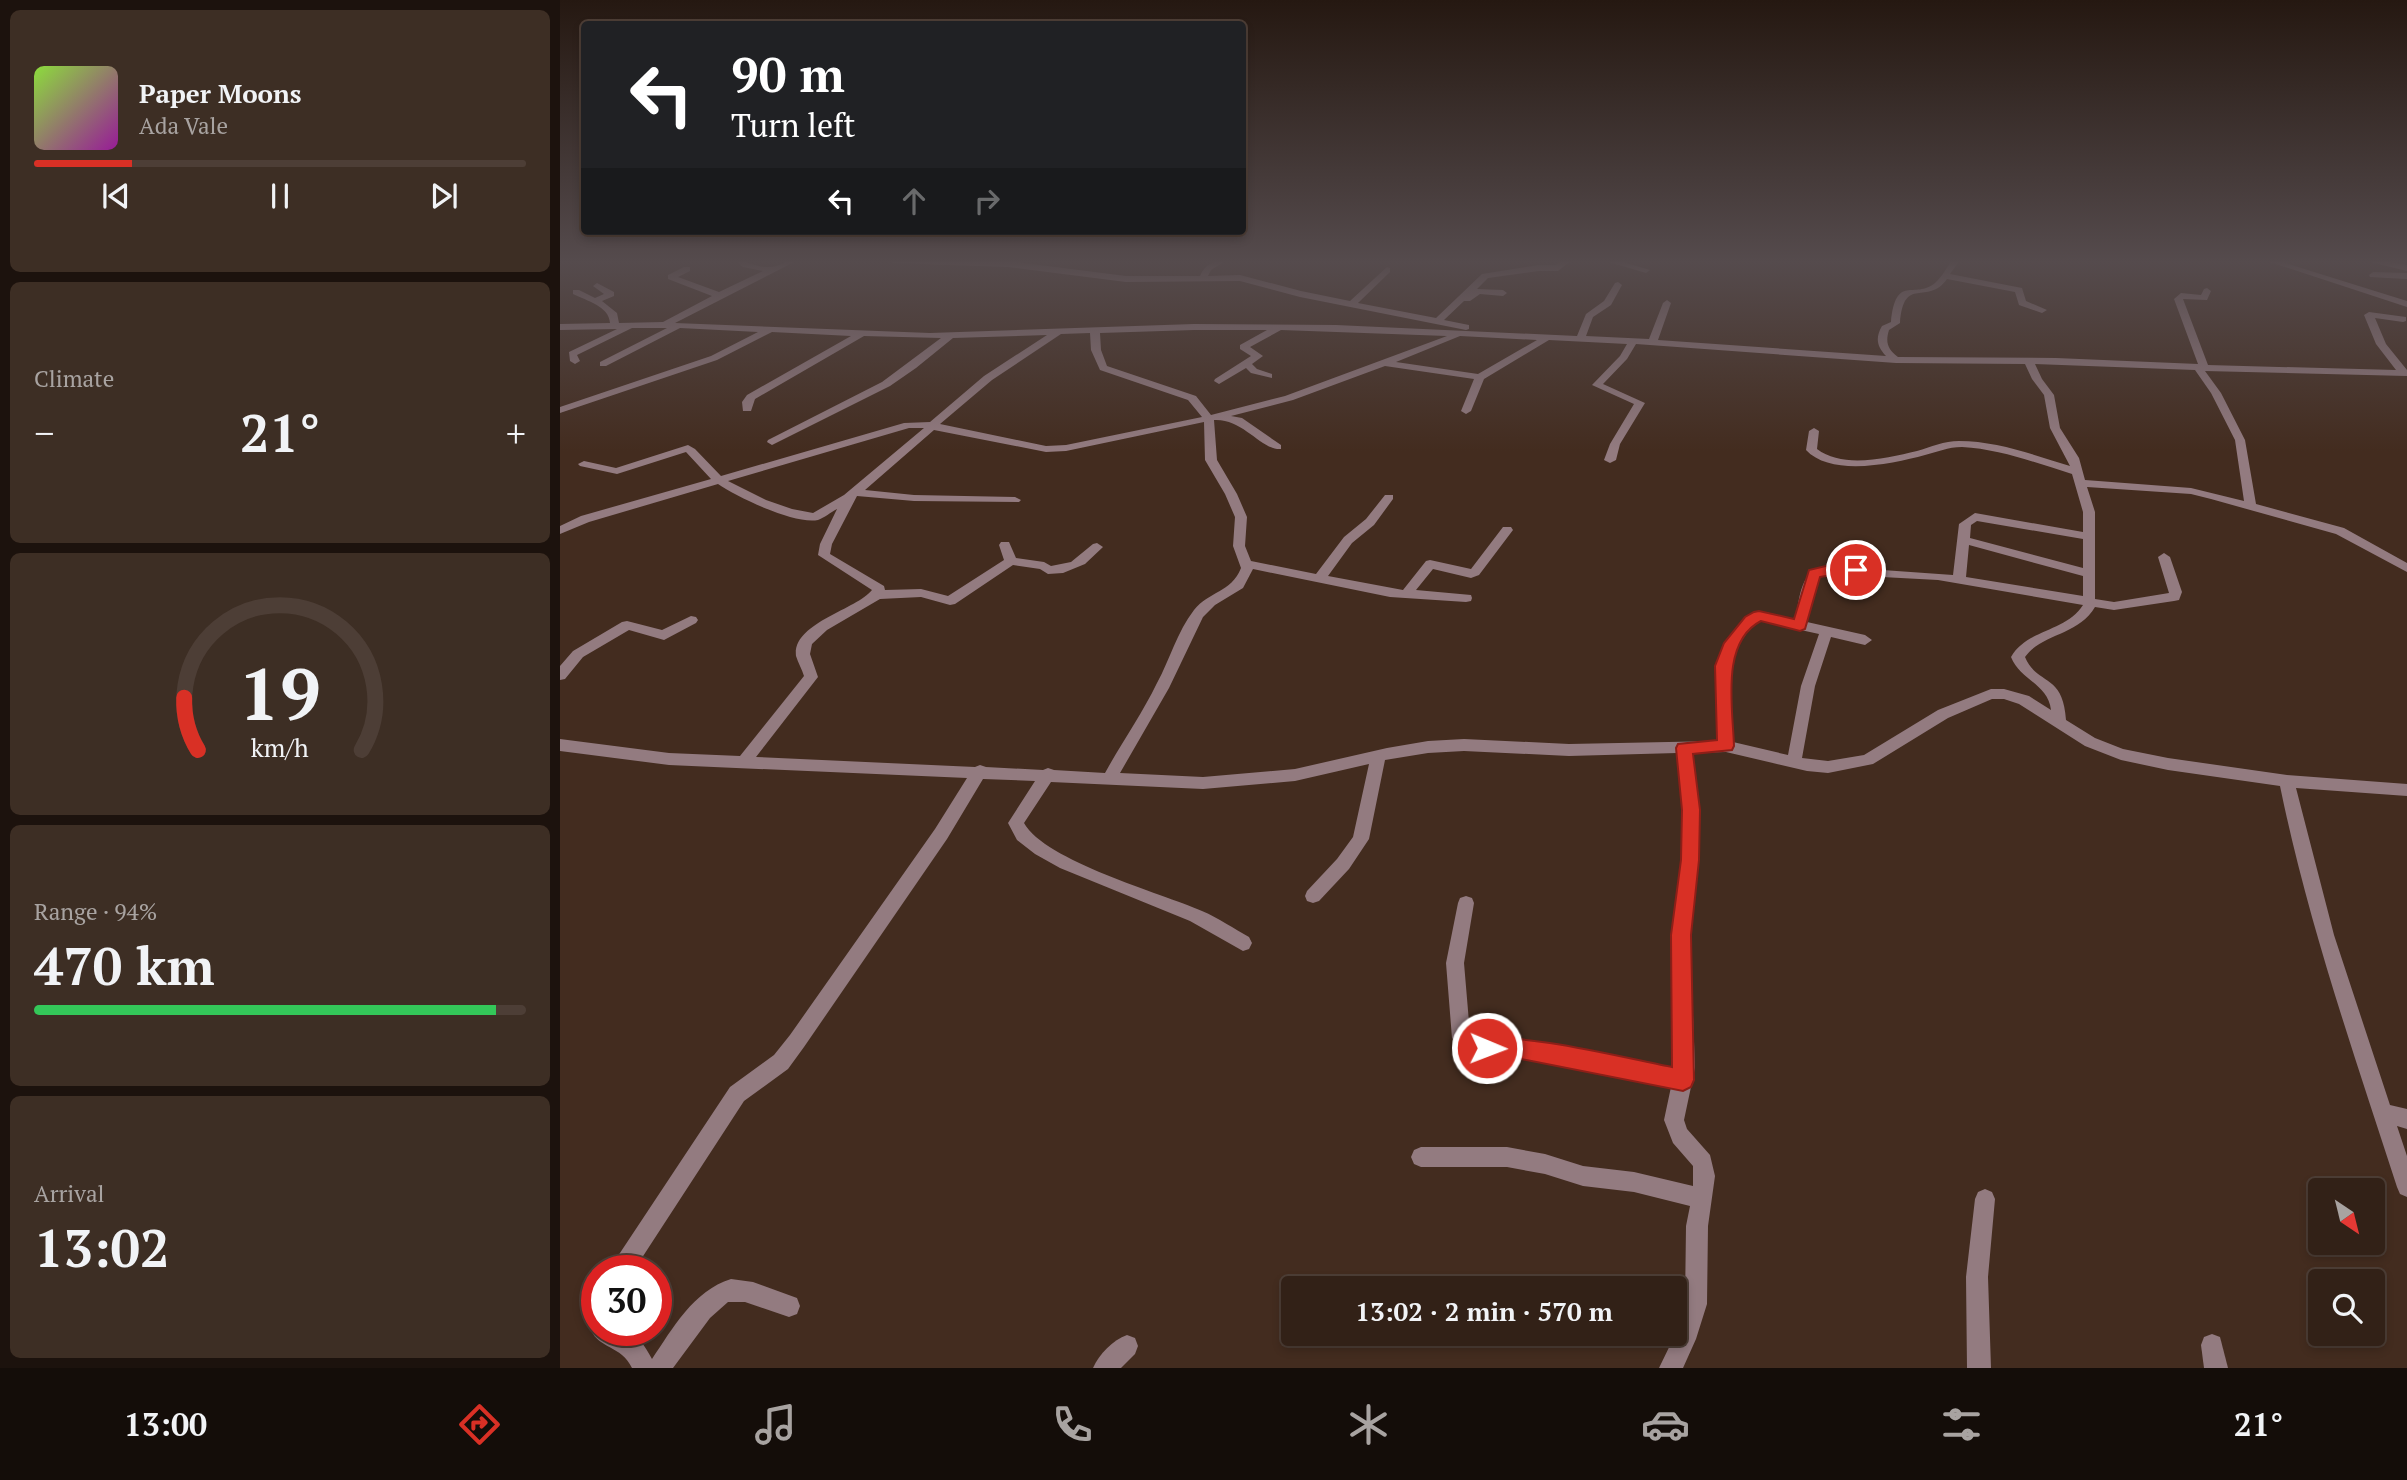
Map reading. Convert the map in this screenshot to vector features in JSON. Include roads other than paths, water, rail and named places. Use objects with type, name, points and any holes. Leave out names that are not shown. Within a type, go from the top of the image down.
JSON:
[{"type":"street","points":[[575,361],[572,354],[632,324]]},
{"type":"street","points":[[1447,324],[1460,330]]},
{"type":"street","points":[[1580,339],[1586,324]]},
{"type":"street","points":[[1652,343],[1659,324]]},
{"type":"street","points":[[1893,324],[1885,328],[1880,343],[1896,360]]},
{"type":"street","points":[[2186,324],[2201,368],[2240,440],[2251,507]]},
{"type":"street","points":[[2373,324],[2381,344],[2406,373]]},
{"type":"street","points":[[560,327],[679,325],[950,336],[1279,327],[1440,333],[1460,330],[1515,337],[1633,341],[1896,360],[2029,361],[2406,373]]},
{"type":"street","points":[[603,364],[679,325]]},
{"type":"street","points":[[1219,381],[1258,356],[1243,347],[1279,327]]},
{"type":"street","points":[[560,410],[714,358],[770,329]]},
{"type":"street","points":[[1096,330],[1096,350],[1102,368],[1192,398],[1208,419],[1211,460],[1239,512],[1242,522],[1239,546],[1246,564],[1245,574],[1236,588],[1227,596],[1206,604],[1189,626],[1162,688],[1110,778]]},
{"type":"street","points":[[560,530],[606,513],[908,425],[922,424],[1046,449],[1066,447],[1263,404],[1384,362],[1460,330]]},
{"type":"street","points":[[584,464],[617,471],[688,448],[726,484],[768,504],[811,517],[822,514],[852,494],[1007,364],[1051,339],[1058,332]]},
{"type":"street","points":[[747,409],[747,401],[751,397],[862,333]]},
{"type":"street","points":[[772,442],[886,384],[950,336]]},
{"type":"street","points":[[1466,411],[1480,377],[1547,338]]},
{"type":"street","points":[[1610,460],[1615,444],[1640,403],[1597,385],[1624,358],[1633,341]]},
{"type":"street","points":[[2029,361],[2036,379],[2049,395],[2055,428],[2079,477],[2089,512],[2088,573],[2091,602],[2081,617],[2067,627],[2035,641],[2020,651],[2018,657],[2019,663],[2056,695],[2060,704],[2059,722]]},
{"type":"street","points":[[1384,362],[1480,377]]},
{"type":"street","points":[[1247,365],[1268,376]]},
{"type":"street","points":[[1208,419],[1235,418],[1277,447]]},
{"type":"street","points":[[1814,430],[1811,450],[1828,459],[1872,462],[1920,453],[1946,444],[1990,446],[2079,477],[2191,491],[2340,531],[2407,568]]},
{"type":"street","points":[[852,494],[1015,500]]},
{"type":"street","points":[[852,494],[826,544],[824,555],[879,589],[877,595]]},
{"type":"street","points":[[1319,579],[1348,540],[1370,522],[1389,497]]},
{"type":"street","points":[[1959,579],[1965,524],[1969,519],[1980,516],[2042,530],[2090,536]]},
{"type":"street","points":[[1406,594],[1430,564],[1471,574],[1475,572],[1507,530]]},
{"type":"street","points":[[1963,540],[2088,573]]},
{"type":"street","points":[[1005,545],[1011,561]]},
{"type":"street","points":[[744,762],[811,677],[802,653],[803,645],[824,625],[877,595],[921,593],[950,601],[1011,561],[1044,565],[1048,570],[1066,569],[1083,561],[1097,547]]},
{"type":"street","points":[[1800,625],[1812,578],[1818,571],[1834,569],[1901,572],[1959,579],[2114,606],[2175,597],[2176,592],[2164,557]]},
{"type":"street","points":[[1246,564],[1390,593],[1466,598]]},
{"type":"street","points":[[1726,746],[1723,670],[1730,647],[1756,616],[1865,640]]},
{"type":"street","points":[[560,675],[578,654],[627,625],[664,635],[691,620]]},
{"type":"street","points":[[1794,762],[1808,685],[1826,632]]},
{"type":"street","points":[[560,745],[669,759],[1203,783],[1295,775],[1428,747],[1464,745],[1569,750],[1726,746],[1828,767],[1868,760],[1943,714],[1991,694],[2004,694],[2024,700],[2090,742],[2120,754],[2168,764],[2287,781],[2407,790]]},
{"type":"street","points":[[1672,1368],[1696,1304],[1697,1226],[1705,1176],[1703,1162],[1675,1129],[1674,1120],[1683,1080],[1681,935],[1690,860],[1691,810],[1684,748]]},
{"type":"street","points":[[1313,896],[1343,864],[1361,839],[1378,757]]},
{"type":"street","points":[[632,1255],[737,1094],[781,1062],[797,1041],[941,834],[980,771]]},
{"type":"street","points":[[1048,774],[1016,823],[1021,836],[1070,866],[1198,916],[1243,943]]},
{"type":"street","points":[[2287,781],[2300,850],[2321,925],[2407,1187]]},
{"type":"street","points":[[1466,903],[1455,977],[1461,1038],[1465,1044],[1471,1048],[1516,1048],[1683,1080]]},
{"type":"street","points":[[2383,1113],[2407,1119]]},
{"type":"street","points":[[1421,1157],[1507,1157],[1545,1164],[1583,1176],[1634,1182],[1701,1198]]},
{"type":"street","points":[[1979,1368],[1977,1277],[1985,1199]]},
{"type":"street","points":[[659,1368],[706,1305],[724,1292],[734,1290],[789,1306]]},
{"type":"street","points":[[2212,1345],[2216,1368]]},
{"type":"street","points":[[630,1346],[643,1368]]},
{"type":"street","points":[[1105,1368],[1127,1346]]}]
